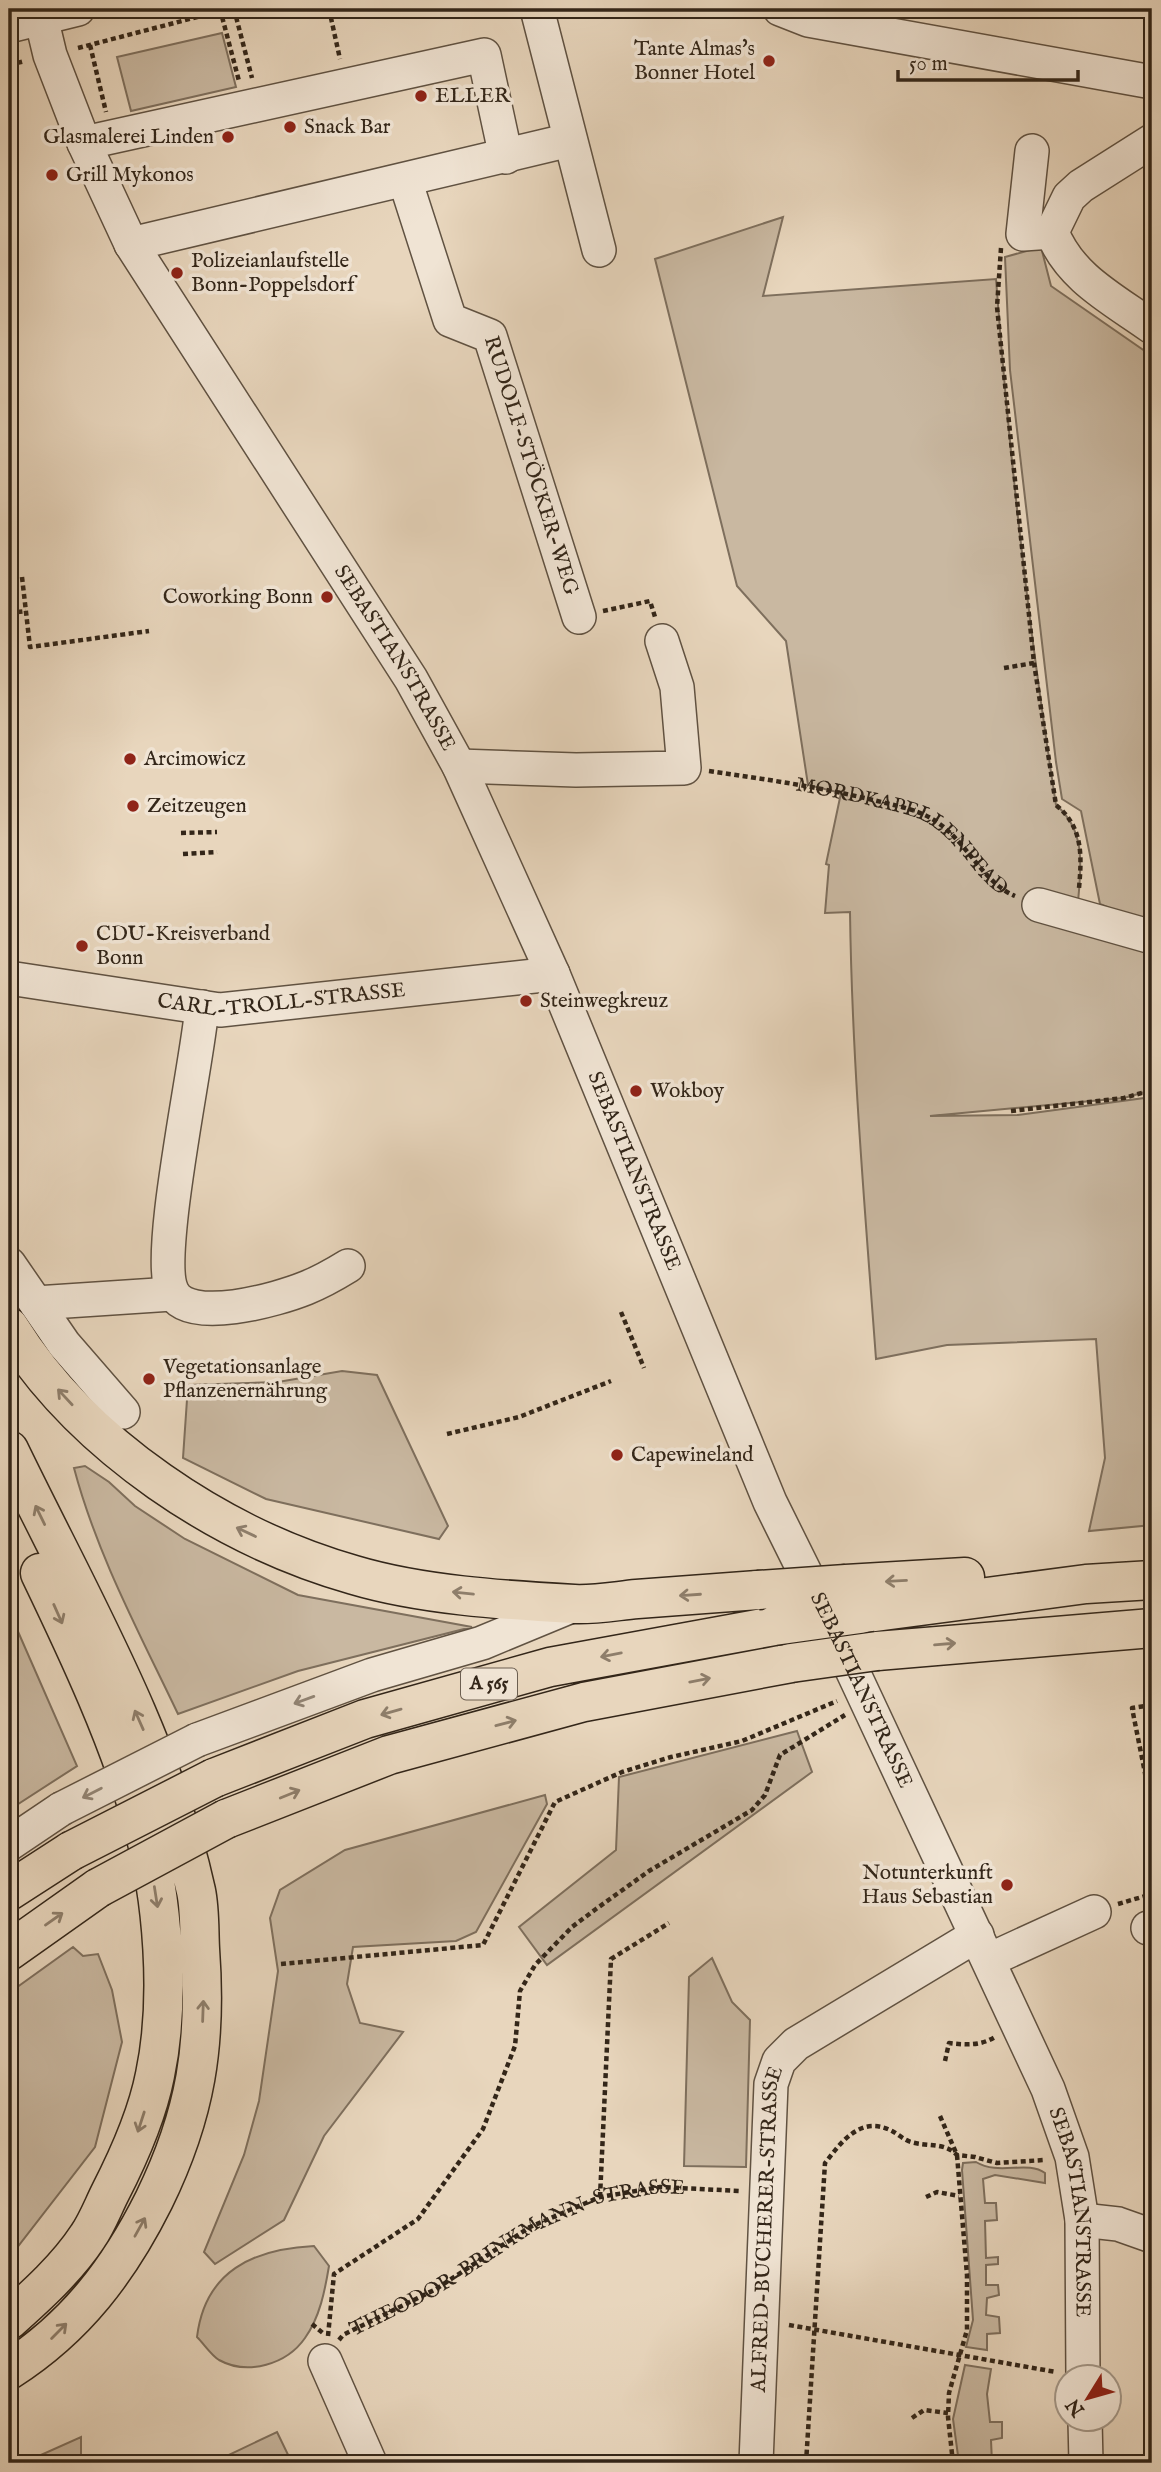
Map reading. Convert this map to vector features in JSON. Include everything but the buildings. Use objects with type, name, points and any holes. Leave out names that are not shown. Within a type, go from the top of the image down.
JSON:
[{"type":"highway","points":[[22,1315],[47,1378],[118,1448],[153,1477],[242,1531],[354,1575],[412,1588],[576,1604],[758,1590],[853,1599]]},
{"type":"highway","points":[[9,1450],[141,1724],[175,1813],[197,1894],[203,1993],[201,2056],[190,2111],[168,2172],[142,2225],[105,2286],[40,2350],[9,2370]]},
{"type":"highway","points":[[9,1508],[112,1737],[143,1823],[158,1905],[163,2005],[156,2074],[139,2130],[116,2183],[89,2236],[49,2284],[9,2320]]},
{"type":"highway","name":"A 565","points":[[9,1891],[71,1851],[214,1778],[365,1719],[550,1667],[774,1626],[853,1599],[1152,1580]]},
{"type":"highway","name":"A 565","points":[[9,1951],[98,1888],[226,1819],[402,1751],[584,1702],[791,1663],[877,1651],[1152,1628]]},
{"type":"street","points":[[9,26],[40,13],[78,9]]},
{"type":"street","points":[[537,9],[599,250]]},
{"type":"street","points":[[780,9],[808,20],[1152,82]]},
{"type":"street","name":"SEBASTIANSTRASSE","points":[[40,13],[50,55],[84,143],[131,244],[411,679],[459,766],[553,974],[769,1502],[861,1689],[1048,2088],[1072,2157],[1082,2220],[1083,2364]]},
{"type":"street","points":[[84,143],[253,108],[484,55],[506,157]]},
{"type":"street","points":[[131,244],[570,140]]},
{"type":"street","points":[[1037,233],[1081,186],[1152,141]]},
{"type":"street","points":[[1032,151],[1037,233],[1060,253],[1076,272],[1152,327]]},
{"type":"street","name":"RUDOLF-STÖCKER-WEG","points":[[405,180],[450,320],[490,335],[579,617]]},
{"type":"street","points":[[459,766],[576,770],[684,768],[677,687],[662,641]]},
{"type":"street","points":[[1039,905],[1077,913],[1152,937]]},
{"type":"street","name":"CARL-TROLL-STRASSE","points":[[9,978],[220,1010],[553,974]]},
{"type":"street","points":[[202,1007],[199,1046],[171,1221],[169,1280],[172,1294],[187,1305],[214,1309],[296,1292],[348,1266]]},
{"type":"street","points":[[9,1264],[22,1315],[64,1344],[123,1412]]},
{"type":"street","points":[[22,1315],[172,1294]]},
{"type":"street","points":[[9,1844],[61,1810],[197,1740],[372,1675],[482,1643],[576,1604]]},
{"type":"street","name":"ALFRED-BUCHERER-STRASSE","points":[[756,2463],[771,2084],[779,2061],[796,2044],[983,1948],[1094,1912]]},
{"type":"street","points":[[1082,2220],[1118,2224],[1152,2236]]},
{"type":"street","points":[[326,2349],[370,2463]]},
{"type":"street","points":[[1085,2434],[1086,2463]]},
{"type":"path","points":[[90,44],[228,9]]},
{"type":"path","points":[[234,9],[253,108]]},
{"type":"path","points":[[329,9],[346,86]]},
{"type":"path","points":[[220,10],[253,108]]},
{"type":"path","points":[[1037,233],[1003,239],[996,279],[997,307],[1034,663],[1056,805],[1070,817],[1082,850],[1077,913]]},
{"type":"path","points":[[22,577],[30,647],[149,631]]},
{"type":"path","points":[[579,617],[650,601],[662,641]]},
{"type":"path","points":[[9,613],[26,611]]},
{"type":"path","points":[[1004,668],[1034,663]]},
{"type":"path","name":"MORDKAPELLENPFAD","points":[[684,768],[814,786],[900,807],[932,818],[960,839],[999,889],[1039,905]]},
{"type":"path","points":[[182,810],[216,808]]},
{"type":"path","points":[[181,833],[217,832]]},
{"type":"path","points":[[183,854],[217,852]]},
{"type":"path","points":[[1010,1111],[1124,1098],[1152,1090]]},
{"type":"path","points":[[621,1312],[644,1368]]},
{"type":"path","points":[[447,1434],[519,1417],[611,1381]]},
{"type":"path","points":[[281,1964],[483,1945],[555,1802],[622,1772],[671,1756],[742,1741],[805,1717],[861,1689]]},
{"type":"path","points":[[1152,1705],[1132,1708],[1145,1773],[1152,1832]]},
{"type":"path","points":[[326,2349],[334,2274],[418,2219],[483,2129],[515,2046],[520,1991],[535,1965],[596,1909],[649,1871],[752,1810],[765,1795],[780,1755],[816,1733]]},
{"type":"path","points":[[1131,1899],[1152,1894]]},
{"type":"path","points":[[600,2197],[611,1959],[669,1923]]},
{"type":"path","points":[[945,2061],[949,2043],[986,2043],[998,2035]]},
{"type":"path","points":[[940,2116],[957,2155],[967,2275],[967,2330],[949,2393],[948,2413],[953,2463]]},
{"type":"path","points":[[806,2463],[825,2163],[847,2135],[863,2127],[880,2126],[909,2142],[950,2148],[957,2155],[997,2164],[1049,2160]]},
{"type":"path","name":"THEODOR-BRINKMANN-STRASSE","points":[[326,2349],[343,2335],[436,2290],[530,2228],[600,2197],[660,2187],[743,2191]]},
{"type":"path","points":[[926,2197],[937,2192],[959,2196]]},
{"type":"path","points":[[312,2324],[326,2349]]},
{"type":"path","points":[[784,2325],[1052,2371]]},
{"type":"path","points":[[912,2418],[924,2410],[948,2413]]},
{"type":"shaded area","points":[[222,33],[236,87],[131,111],[117,57]]},
{"type":"shaded area","points":[[783,217],[763,296],[996,279],[1021,542],[1056,805],[1074,828],[1078,841],[1080,869],[1077,913],[1152,937],[1152,1090],[1124,1098],[930,1116],[1018,1115],[1152,1097],[1152,1525],[1089,1531],[1105,1458],[1096,1339],[947,1345],[876,1359],[856,1080],[850,912],[825,913],[829,865],[826,864],[841,793],[808,785],[786,641],[737,586],[655,259]]},
{"type":"shaded area","points":[[1041,247],[1051,286],[1152,356],[1150,925],[1100,904],[1081,811],[1062,799],[1056,762],[1010,370],[1005,257]]},
{"type":"shaded area","points":[[342,1371],[377,1375],[448,1526],[439,1539],[266,1499],[183,1458],[188,1385],[278,1382]]},
{"type":"shaded area","points":[[85,1466],[109,1482],[135,1506],[185,1539],[298,1595],[472,1627],[298,1671],[178,1714],[120,1594],[95,1532],[74,1468]]},
{"type":"shaded area","points":[[9,1611],[77,1766],[9,1810]]},
{"type":"shaded area","points":[[797,1731],[812,1772],[547,1965],[519,1927],[616,1850],[619,1777]]},
{"type":"shaded area","points":[[545,1795],[547,1804],[476,1932],[456,1941],[353,1947],[347,1984],[360,2023],[403,2032],[324,2136],[284,2220],[215,2264],[204,2252],[244,2155],[259,2101],[278,1971],[270,1918],[280,1890],[345,1850]]},
{"type":"shaded area","points":[[73,1947],[83,1956],[98,1954],[112,1990],[122,2042],[95,2147],[9,2258],[9,1993]]},
{"type":"shaded area","points":[[712,1958],[732,2002],[750,2020],[746,2167],[684,2166],[689,1977]]},
{"type":"shaded area","points":[[976,2162],[994,2168],[1030,2168],[1045,2173],[1045,2183],[995,2175],[983,2179],[985,2203],[996,2203],[997,2220],[985,2221],[986,2258],[998,2257],[998,2264],[986,2265],[986,2285],[998,2285],[999,2295],[987,2298],[986,2315],[999,2317],[1000,2333],[987,2334],[987,2350],[966,2347],[973,2320],[962,2170],[963,2163]]},
{"type":"shaded area","points":[[314,2246],[329,2266],[318,2312],[310,2330],[297,2347],[278,2361],[254,2367],[230,2365],[213,2355],[197,2337],[210,2295],[221,2280],[252,2259],[271,2252]]},
{"type":"shaded area","points":[[965,2365],[991,2369],[987,2394],[990,2422],[1002,2422],[1002,2438],[991,2440],[992,2463],[959,2463],[953,2419]]},
{"type":"shaded area","points":[[277,2432],[292,2463],[212,2463]]},
{"type":"shaded area","points":[[81,2437],[81,2463],[23,2463]]},
{"type":"place","name":"Tante Almas's Bonner Hotel","points":[[769,61]]},
{"type":"place","name":"ELLER","points":[[421,96]]},
{"type":"place","name":"Snack Bar","points":[[290,127]]},
{"type":"place","name":"Glasmalerei Linden","points":[[228,137]]},
{"type":"place","name":"Grill Mykonos","points":[[52,175]]},
{"type":"place","name":"Polizeianlaufstelle Bonn-Poppelsdorf","points":[[177,273]]},
{"type":"place","name":"Coworking Bonn","points":[[327,597]]},
{"type":"place","name":"Arcimowicz","points":[[130,759]]},
{"type":"place","name":"Zeitzeugen","points":[[133,806]]},
{"type":"place","name":"CDU-Kreisverband Bonn","points":[[82,946]]},
{"type":"place","name":"Steinwegkreuz","points":[[526,1001]]},
{"type":"place","name":"Wokboy","points":[[636,1091]]},
{"type":"place","name":"Vegetationsanlage Pflanzenernährung","points":[[149,1379]]},
{"type":"place","name":"Capewineland","points":[[617,1455]]},
{"type":"place","name":"Notunterkunft Haus Sebastian","points":[[1007,1885]]}]
